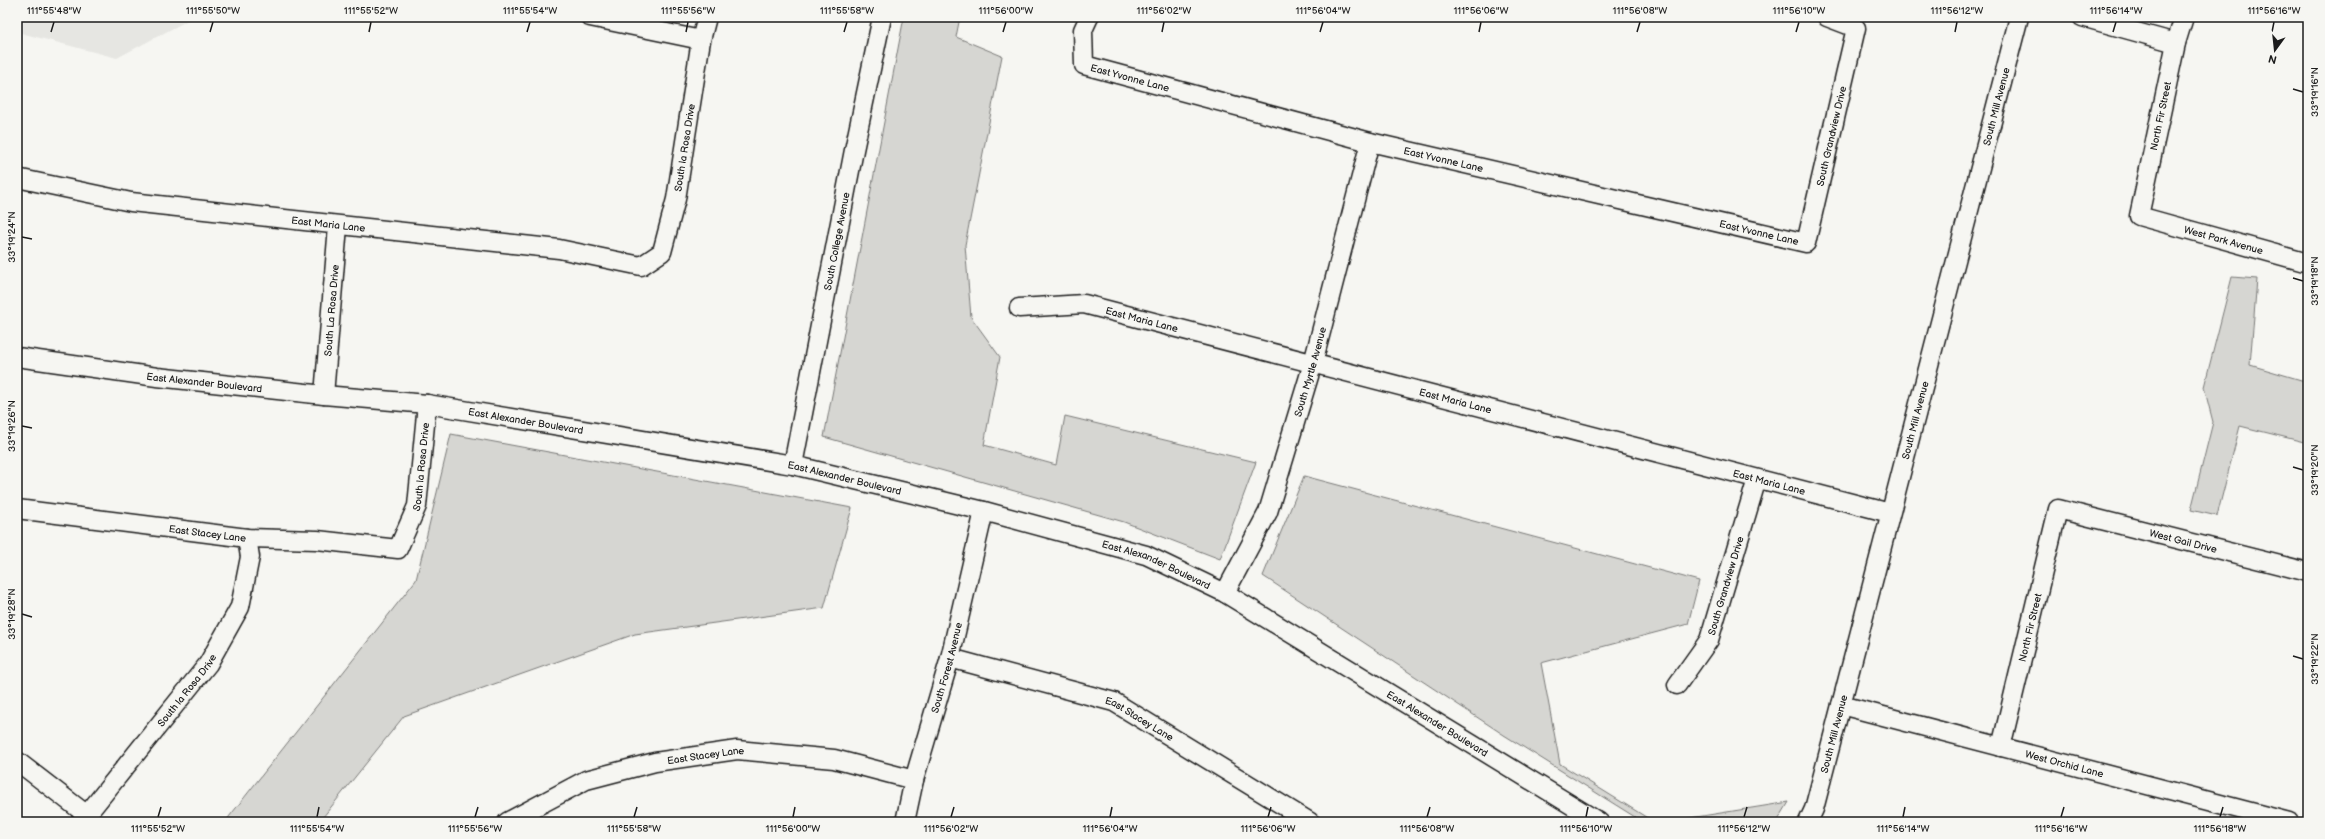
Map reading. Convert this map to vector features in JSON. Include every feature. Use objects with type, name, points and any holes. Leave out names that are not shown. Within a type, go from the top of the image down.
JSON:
[{"type":"street","points":[[590,17],[701,40]]},
{"type":"street","name":"South la Rosa Drive","points":[[641,266],[662,252],[676,199],[701,40],[707,17]]},
{"type":"street","name":"South College Avenue","points":[[793,465],[882,17]]},
{"type":"street","name":"East Yvonne Lane","points":[[1089,17],[1083,30],[1084,65],[1370,142],[1806,243]]},
{"type":"street","name":"South Grandview Drive","points":[[1806,243],[1856,28],[1827,17]]},
{"type":"street","name":"South Mill Avenue","points":[[1808,822],[1814,809],[1841,706],[2019,17]]},
{"type":"street","points":[[2082,17],[2176,43]]},
{"type":"street","name":"North Fir Street","points":[[2139,216],[2176,43],[2184,17]]},
{"type":"street","name":"South Myrtle Avenue","points":[[1224,593],[1268,512],[1313,363],[1370,142]]},
{"type":"street","name":"East Maria Lane","points":[[17,178],[131,202],[338,226],[559,248],[641,266]]},
{"type":"street","name":"West Park Avenue","points":[[2139,216],[2308,263]]},
{"type":"street","name":"South La Rosa Drive","points":[[324,395],[338,226]]},
{"type":"street","name":"East Maria Lane","points":[[1019,308],[1084,304],[1890,513]]},
{"type":"street","name":"East Alexander Boulevard","points":[[17,357],[157,378],[427,404],[793,465],[984,511],[1146,555],[1224,593],[1599,822]]},
{"type":"street","name":"South la Rosa Drive","points":[[398,549],[417,506],[427,404]]},
{"type":"street","name":"South Grandview Drive","points":[[1678,685],[1709,640],[1757,479]]},
{"type":"street","name":"East Stacey Lane","points":[[17,509],[246,538],[317,540],[398,549]]},
{"type":"street","name":"North Fir Street","points":[[2001,747],[2058,509]]},
{"type":"street","name":"West Gail Drive","points":[[2058,509],[2308,572]]},
{"type":"street","name":"South Forest Avenue","points":[[905,822],[914,780],[950,658],[984,511]]},
{"type":"street","name":"South la Rosa Drive","points":[[84,818],[208,664],[240,607],[250,558],[246,538]]},
{"type":"street","name":"East Stacey Lane","points":[[950,658],[1114,702],[1310,822]]},
{"type":"street","name":"West Orchid Lane","points":[[1841,706],[2289,822]]},
{"type":"street","name":"East Stacey Lane","points":[[507,822],[586,780],[655,762],[736,750],[834,759],[914,780]]},
{"type":"street","points":[[17,761],[84,818]]},
{"type":"shaded area","points":[[17,17],[194,17],[117,58],[17,32]]},
{"type":"shaded area","points":[[904,17],[960,17],[956,37],[1002,56],[965,245],[971,317],[1000,357],[984,445],[1056,465],[1065,416],[1256,462],[1220,559],[1124,522],[824,437]]},
{"type":"shaded area","points":[[2232,277],[2257,279],[2250,365],[2308,382],[2308,443],[2240,426],[2217,516],[2191,510],[2213,422],[2204,387]]},
{"type":"shaded area","points":[[451,434],[852,508],[824,608],[635,634],[404,716],[319,822],[225,822],[416,580]]},
{"type":"shaded area","points":[[1304,476],[1699,581],[1688,624],[1541,663],[1560,764],[1654,822],[1643,822],[1504,735],[1263,576]]},
{"type":"shaded area","points":[[1789,802],[1777,822],[1665,822]]}]
